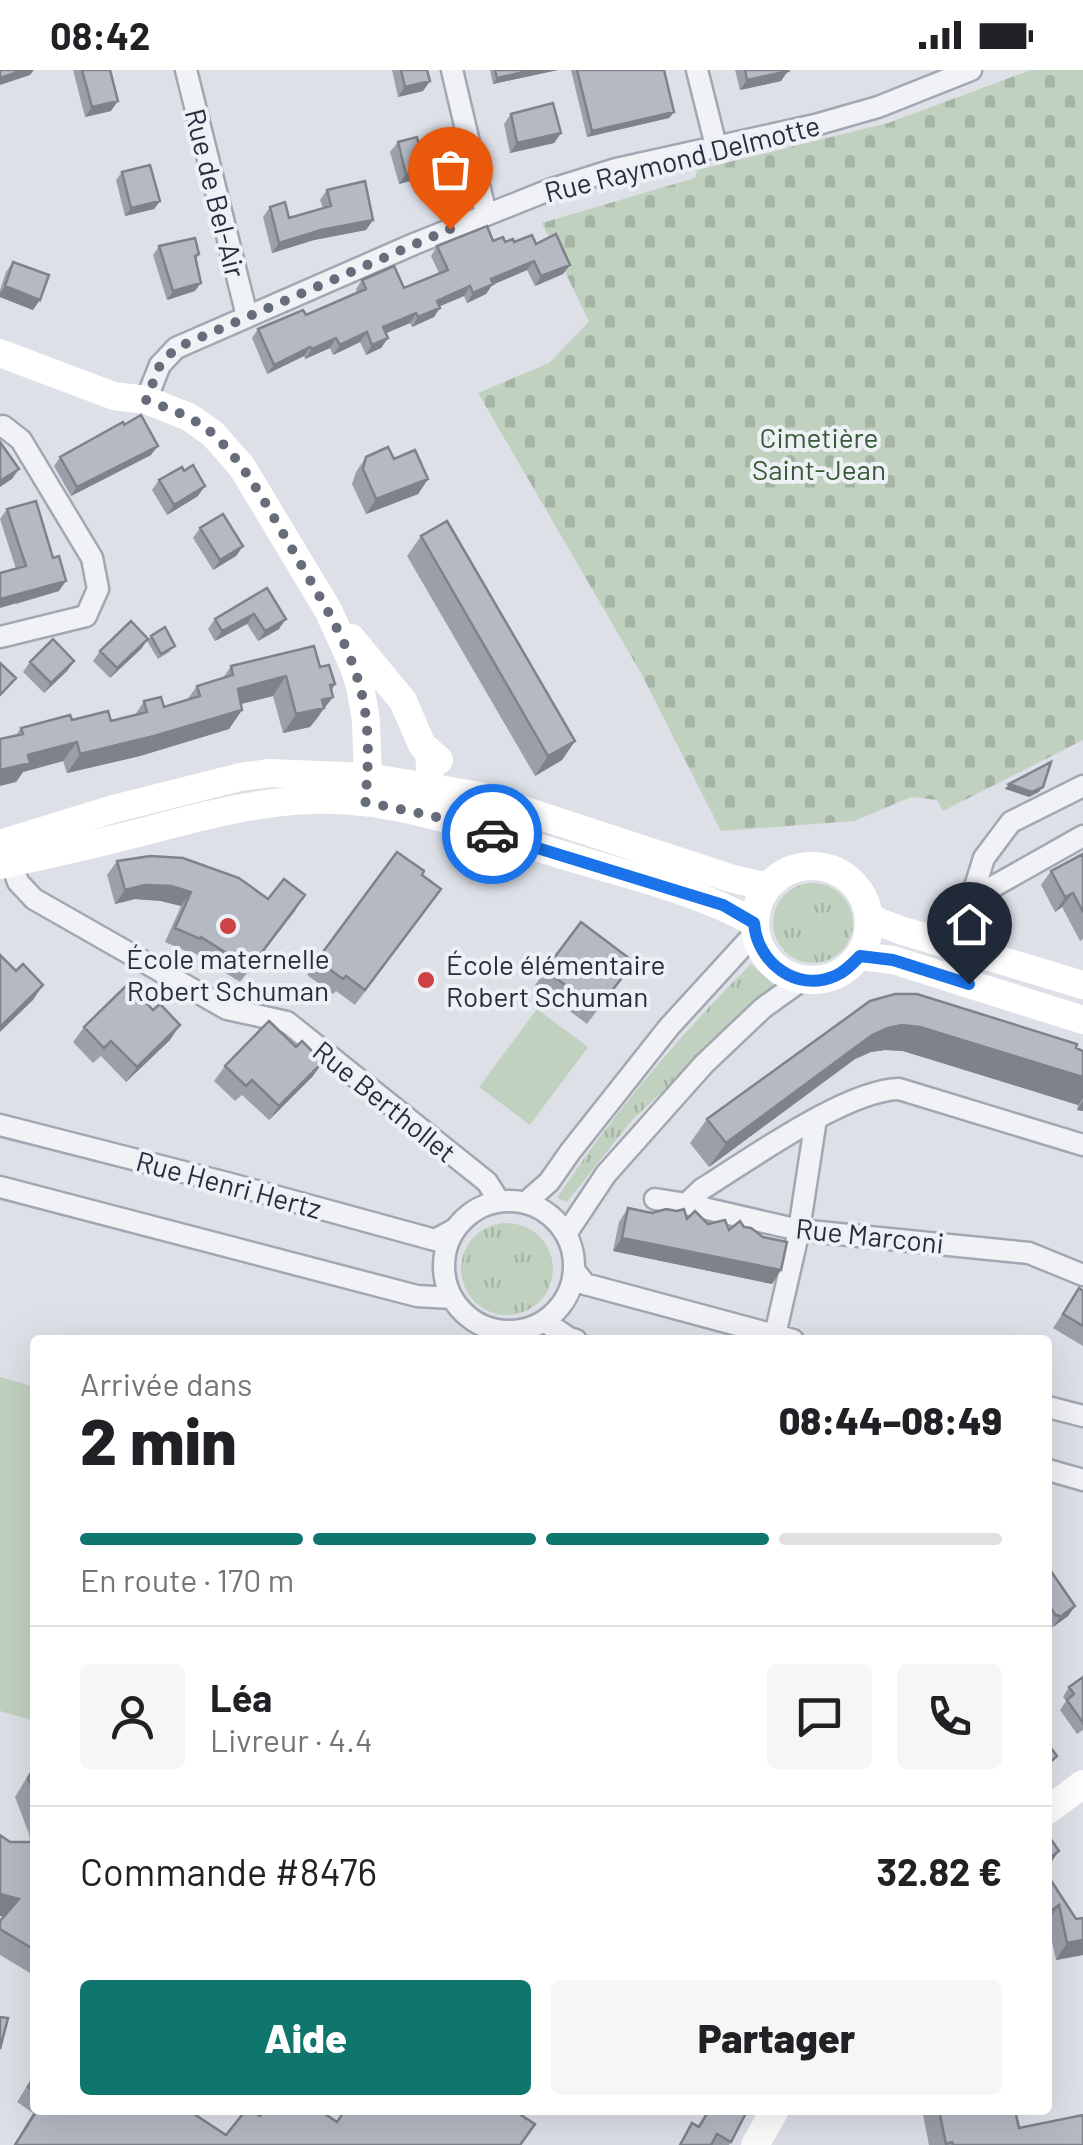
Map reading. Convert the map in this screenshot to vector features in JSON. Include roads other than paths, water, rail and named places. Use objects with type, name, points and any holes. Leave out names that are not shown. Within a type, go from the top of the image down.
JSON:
[{"type":"main road","points":[[0,336],[120,380],[146,400]]},
{"type":"main road","points":[[0,353],[114,396],[146,400],[189,417],[213,434],[242,467],[328,610],[354,666],[365,708],[366,789]]},
{"type":"main road","points":[[328,610],[402,701],[422,744],[480,796]]},
{"type":"main road","points":[[290,774],[328,764],[348,750],[365,708]]},
{"type":"main road","points":[[428,750],[428,786]]},
{"type":"main road","points":[[4,857],[113,809],[212,783],[270,773],[290,774],[366,789],[433,816],[723,905],[755,928]]},
{"type":"main road","points":[[4,857],[266,804],[366,789],[428,786],[480,796],[767,887]]},
{"type":"main road","points":[[814,866],[845,876],[865,902],[869,918],[866,944],[860,956],[834,976],[818,980],[802,980],[771,964],[761,949],[755,928],[757,906],[767,887],[798,868],[814,866]]},
{"type":"main road","points":[[869,918],[1083,985]]},
{"type":"main road","points":[[860,956],[893,960],[1083,1020]]},
{"type":"main road","points":[[1052,1807],[1083,1784]]},
{"type":"main road","points":[[755,2145],[772,2115]]},
{"type":"street","name":"Rue de Bel-Air","points":[[186,70],[247,316]]},
{"type":"street","points":[[452,70],[486,214]]},
{"type":"street","points":[[697,70],[716,146]]},
{"type":"street","name":"Rue Raymond Delmotte","points":[[146,400],[160,365],[176,348],[486,214],[616,169],[815,125],[878,107],[971,70]]},
{"type":"street","points":[[0,637],[86,616],[98,589],[92,558],[21,440],[1,426]]},
{"type":"street","points":[[958,945],[984,858],[1011,822],[1083,786]]},
{"type":"street","points":[[973,898],[1083,836]]},
{"type":"street","name":"Rue Berthollet","points":[[4,857],[18,882],[34,899],[228,1008],[287,1022],[488,1182],[499,1202]]},
{"type":"street","points":[[525,1203],[549,1182],[670,1027],[755,928]]},
{"type":"street","points":[[566,1234],[606,1174],[704,1064],[763,1008],[802,980]]},
{"type":"street","points":[[686,1204],[702,1189],[816,1119],[875,1092],[899,1089],[1083,1145]]},
{"type":"street","points":[[784,1335],[816,1119]]},
{"type":"street","name":"Rue Henri Hertz","points":[[0,1125],[435,1240],[456,1229]]},
{"type":"street","points":[[0,1187],[417,1296],[452,1298]]},
{"type":"street","name":"Rue Marconi","points":[[655,1199],[799,1230],[1029,1253],[1083,1275]]},
{"type":"street","points":[[525,1203],[548,1214],[566,1234],[574,1270],[559,1307],[544,1321],[516,1330],[500,1330],[472,1320],[452,1298],[444,1263],[447,1245],[467,1216],[482,1206],[525,1203]]},
{"type":"street","points":[[574,1270],[586,1284],[773,1335]]},
{"type":"street","points":[[544,1321],[565,1335]]},
{"type":"street","points":[[1052,1408],[1083,1416]]},
{"type":"street","points":[[1052,1471],[1083,1480]]},
{"type":"place","name":"École maternelle Robert Schuman","points":[[228,926]]},
{"type":"place","name":"École élémentaire Robert Schuman","points":[[426,980]]},
{"type":"park label","name":"Cimetière Saint-Jean","points":[[819,453]]}]
